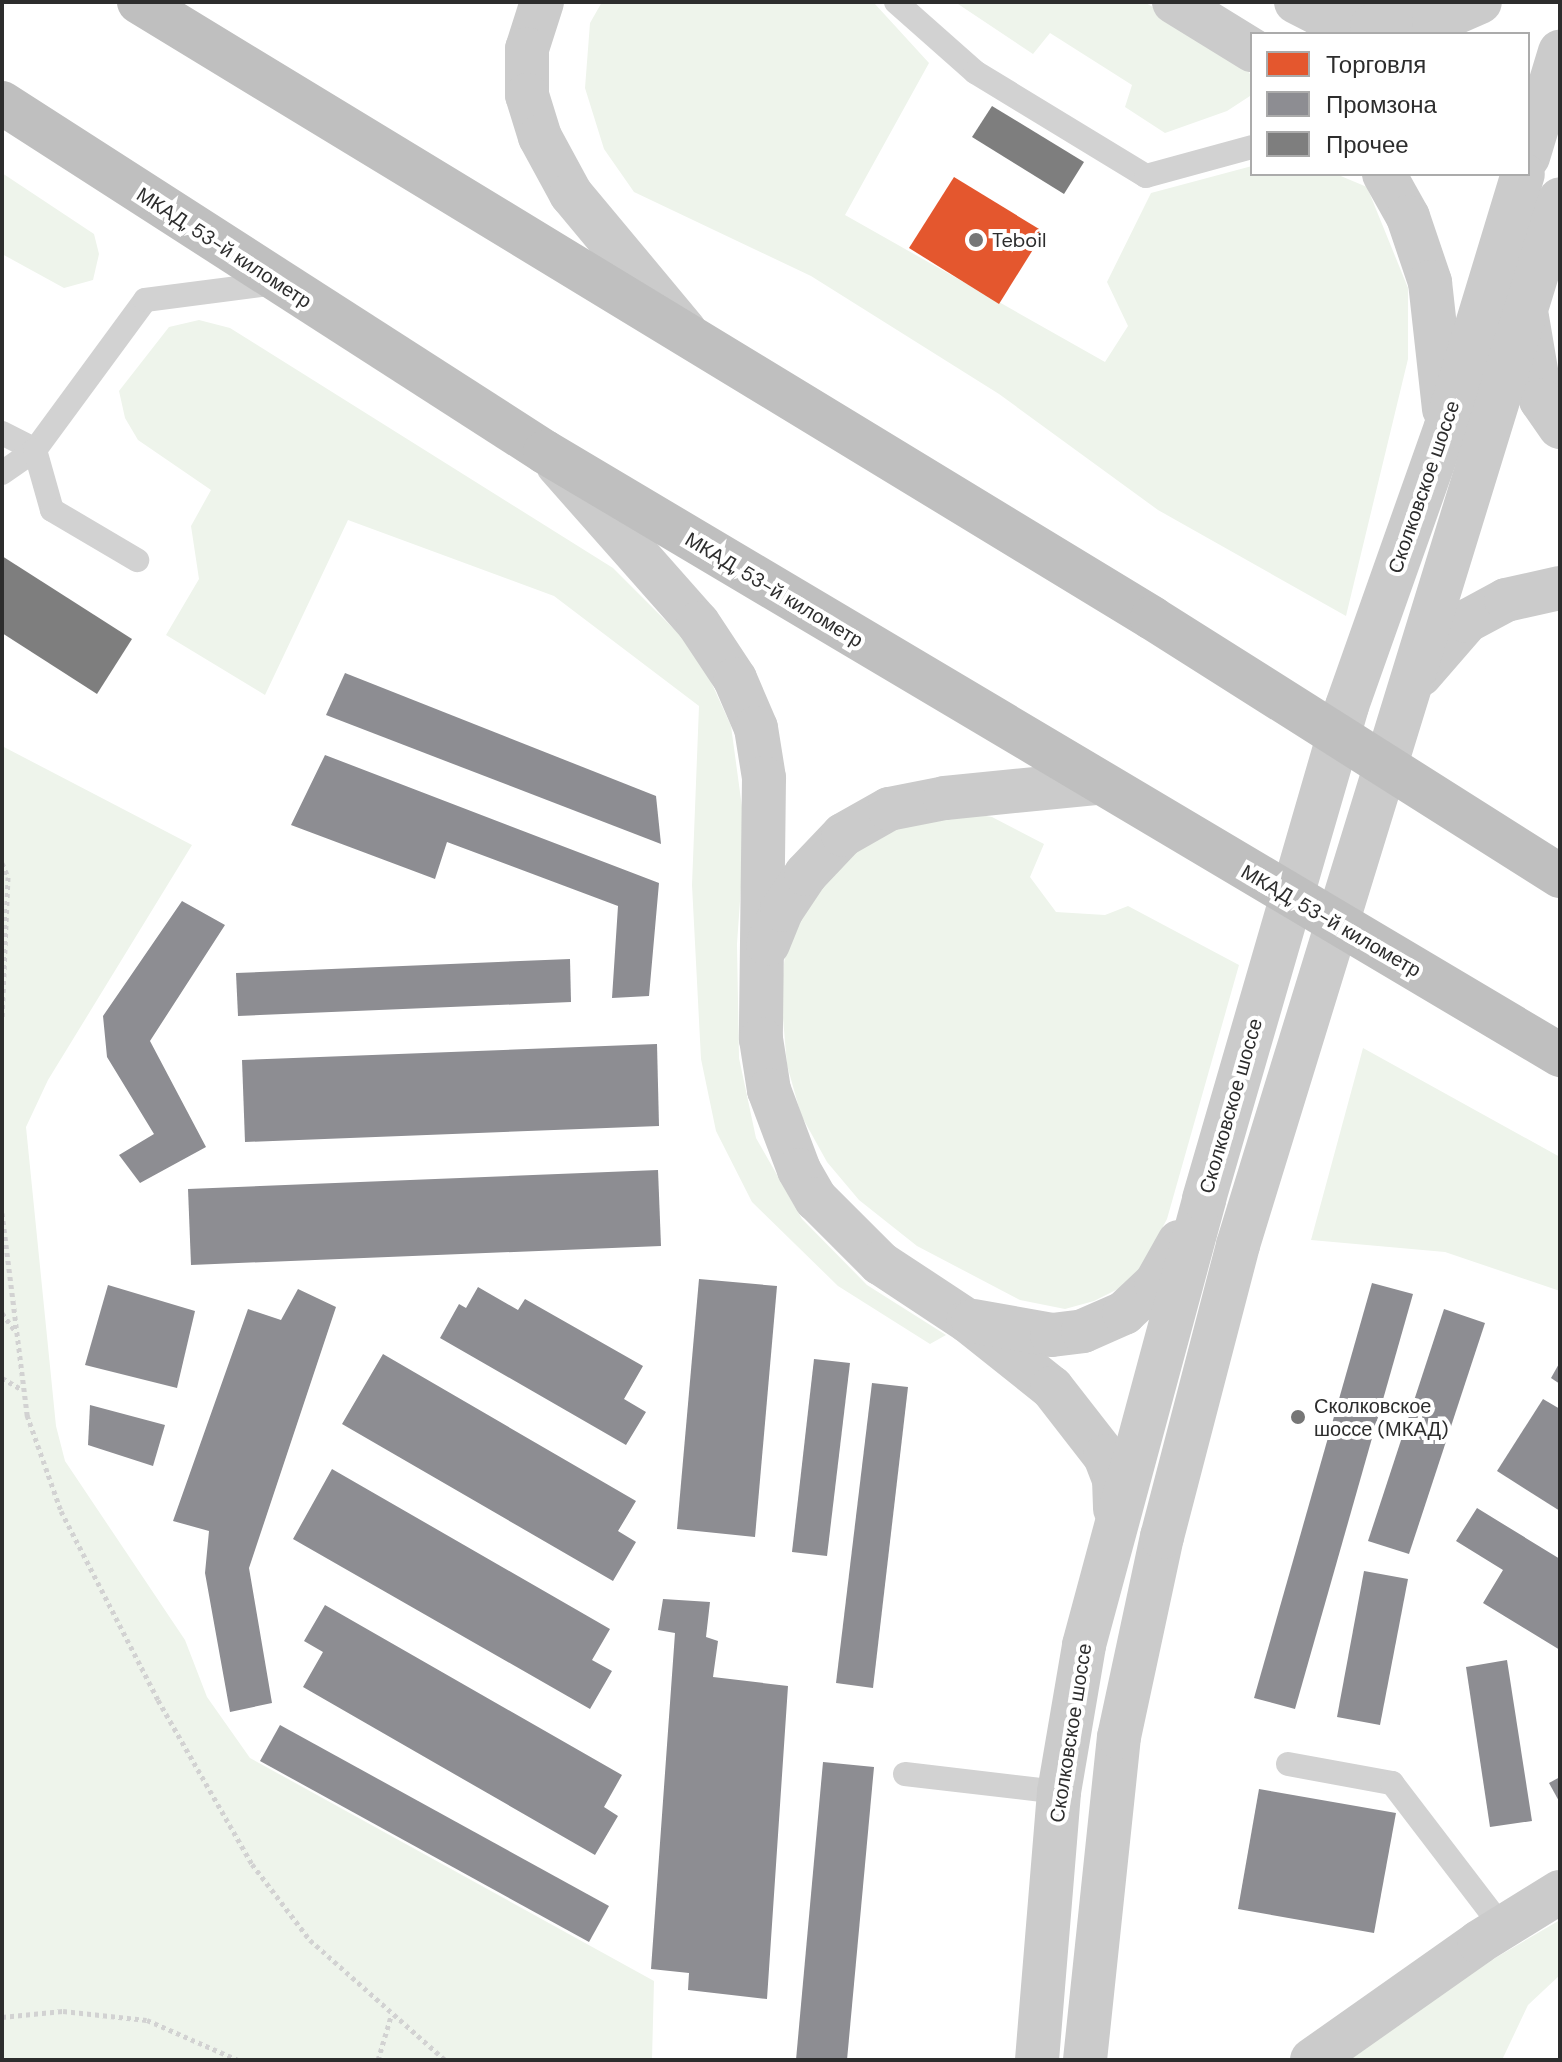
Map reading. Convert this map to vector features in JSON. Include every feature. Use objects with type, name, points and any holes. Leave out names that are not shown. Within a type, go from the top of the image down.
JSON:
[{"type":"highway","points":[[139,2],[697,345],[1152,618],[1560,876]]},
{"type":"highway","name":"МКАД, 53-й километр","points":[[2,103],[276,283],[545,452],[1095,783],[1549,1048]]},
{"type":"main road","points":[[542,2],[527,49],[527,95],[540,137],[571,194],[697,345]]},
{"type":"main road","points":[[1174,2],[1250,49]]},
{"type":"main road","points":[[1296,2],[1321,15],[1372,26],[1434,22],[1480,2]]},
{"type":"main road","points":[[1530,150],[1560,52]]},
{"type":"main road","points":[[1385,176],[1408,217],[1430,282],[1446,427]]},
{"type":"main road","name":"Сколковское шоссе","points":[[1037,2060],[1059,1792],[1084,1645],[1204,1199],[1347,706],[1446,427],[1522,176]]},
{"type":"main road","points":[[1085,2060],[1119,1737],[1162,1537],[1238,1245],[1560,199]]},
{"type":"main road","points":[[1526,310],[1541,400],[1560,427]]},
{"type":"main road","points":[[545,452],[698,623],[735,679],[756,728],[764,778],[761,1039],[769,1090],[780,1128],[816,1199],[880,1263],[968,1321],[1052,1388],[1087,1430],[1114,1479],[1116,1522]]},
{"type":"main road","points":[[1408,689],[1467,621],[1506,600],[1560,588]]},
{"type":"main road","points":[[763,958],[782,910],[806,874],[843,835],[889,809],[945,798],[1095,783]]},
{"type":"main road","points":[[968,1321],[1052,1335],[1083,1331],[1124,1313],[1156,1283],[1204,1199]]},
{"type":"main road","points":[[1312,2060],[1502,1927],[1560,1892]]},
{"type":"lane","points":[[896,2],[975,72],[1146,176],[1250,148]]},
{"type":"lane","points":[[2,473],[35,450],[145,300],[276,283]]},
{"type":"lane","points":[[2,433],[35,450],[52,510],[137,560]]},
{"type":"lane","points":[[1288,1764],[1392,1783],[1502,1927]]},
{"type":"lane","points":[[905,1774],[1059,1792]]},
{"type":"path","points":[[2,863],[8,877],[2,1019]]},
{"type":"path","points":[[2,1213],[27,1415],[61,1511],[158,1700],[252,1864],[310,1940],[391,2016],[445,2060]]},
{"type":"path","points":[[2,1313],[16,1332]]},
{"type":"path","points":[[2,1378],[24,1391]]},
{"type":"path","points":[[2,2017],[63,2011],[147,2020],[238,2060]]},
{"type":"path","points":[[378,2060],[391,2016]]},
{"type":"shaded area","points":[[602,2],[875,4],[929,63],[845,215],[1105,362],[1128,326],[1107,282],[1151,193],[1250,167],[1250,176],[1341,176],[1367,187],[1408,288],[1408,359],[1346,616],[1158,510],[999,394],[811,276],[634,192],[604,149],[585,88],[590,23]]},
{"type":"shaded area","points":[[955,2],[1144,2],[1237,55],[1250,74],[1250,96],[1227,111],[1165,133],[1125,107],[1132,85],[1050,33],[1033,54]]},
{"type":"shaded area","points":[[2,173],[94,234],[99,254],[93,280],[64,288],[2,254]]},
{"type":"shaded area","points":[[199,320],[230,328],[613,568],[698,653],[731,726],[745,829],[737,944],[739,1058],[756,1138],[802,1219],[867,1285],[946,1335],[930,1344],[838,1286],[752,1202],[716,1131],[701,1059],[692,885],[699,706],[554,596],[348,520],[265,695],[166,635],[199,579],[191,526],[211,490],[138,440],[125,418],[119,391],[169,327]]},
{"type":"shaded area","points":[[2,746],[192,845],[48,1080],[26,1127],[56,1426],[65,1461],[185,1640],[207,1697],[250,1758],[654,1981],[652,2060],[2,2060]]},
{"type":"shaded area","points":[[927,806],[992,817],[1044,844],[1030,877],[1056,912],[1105,915],[1128,906],[1239,965],[1167,1219],[1143,1265],[1122,1287],[1094,1301],[1065,1309],[1020,1300],[917,1246],[859,1200],[827,1162],[801,1115],[787,1065],[781,995],[787,934],[808,881]]},
{"type":"shaded area","points":[[1363,1048],[1560,1157],[1560,1291],[1445,1252],[1311,1240]]},
{"type":"shaded area","points":[[1560,1920],[1560,1975],[1528,2005],[1502,2060],[1343,2060],[1408,2009]]},
{"type":"building: Торговля","points":[[954,177],[1044,232],[999,304],[909,248]]},
{"type":"building: Промзона","points":[[345,673],[656,796],[661,844],[326,715]]},
{"type":"building: Промзона","points":[[325,755],[659,883],[649,996],[612,998],[618,906],[447,842],[435,879],[291,825]]},
{"type":"building: Промзона","points":[[182,901],[225,925],[150,1041],[206,1147],[140,1183],[119,1155],[154,1134],[107,1057],[103,1016]]},
{"type":"building: Промзона","points":[[570,959],[571,1002],[238,1016],[236,973]]},
{"type":"building: Промзона","points":[[657,1044],[659,1126],[245,1142],[242,1060]]},
{"type":"building: Промзона","points":[[658,1170],[661,1246],[191,1265],[188,1189]]},
{"type":"building: Промзона","points":[[699,1279],[777,1286],[755,1537],[677,1529]]},
{"type":"building: Промзона","points":[[1372,1283],[1413,1294],[1295,1709],[1254,1698]]},
{"type":"building: Промзона","points":[[108,1285],[195,1311],[177,1388],[85,1365]]},
{"type":"building: Промзона","points":[[478,1287],[518,1310],[525,1299],[643,1366],[624,1399],[646,1412],[626,1445],[440,1338],[459,1304],[466,1308]]},
{"type":"building: Промзона","points":[[298,1289],[336,1307],[249,1568],[272,1703],[230,1712],[205,1573],[209,1531],[173,1521],[248,1309],[281,1320]]},
{"type":"building: Промзона","points":[[1444,1309],[1485,1323],[1409,1554],[1368,1541]]},
{"type":"building: Промзона","points":[[383,1354],[636,1501],[618,1531],[636,1542],[613,1581],[342,1424]]},
{"type":"building: Промзона","points":[[814,1359],[850,1363],[827,1556],[792,1552]]},
{"type":"building: Промзона","points":[[1560,1362],[1560,1384],[1551,1378]]},
{"type":"building: Промзона","points":[[872,1383],[908,1387],[873,1688],[836,1683]]},
{"type":"building: Промзона","points":[[1543,1399],[1560,1409],[1560,1511],[1497,1471]]},
{"type":"building: Промзона","points":[[90,1405],[165,1425],[153,1466],[88,1445]]},
{"type":"building: Промзона","points":[[332,1469],[610,1629],[592,1660],[612,1671],[590,1709],[293,1539]]},
{"type":"building: Промзона","points":[[1477,1508],[1560,1559],[1560,1650],[1483,1603],[1503,1570],[1456,1541]]},
{"type":"building: Промзона","points":[[1364,1571],[1408,1579],[1380,1725],[1337,1717]]},
{"type":"building: Промзона","points":[[663,1599],[710,1602],[706,1637],[718,1641],[713,1677],[788,1686],[767,1999],[688,1990],[689,1973],[651,1969],[675,1633],[658,1630]]},
{"type":"building: Промзона","points":[[325,1605],[622,1775],[604,1807],[618,1816],[595,1855],[303,1687],[323,1652],[304,1641]]},
{"type":"building: Промзона","points":[[1507,1660],[1532,1821],[1490,1827],[1466,1667]]},
{"type":"building: Промзона","points":[[280,1725],[609,1906],[589,1942],[260,1761]]},
{"type":"building: Промзона","points":[[823,1762],[874,1767],[847,2060],[796,2060]]},
{"type":"building: Промзона","points":[[1560,1777],[1560,1803],[1549,1783]]},
{"type":"building: Промзона","points":[[1259,1789],[1396,1813],[1374,1933],[1238,1909]]},
{"type":"building: Прочее","points":[[992,106],[1084,162],[1064,194],[972,137]]},
{"type":"building: Прочее","points":[[2,556],[132,639],[97,694],[2,633]]},
{"type":"place","name":"Teboil","points":[[976,240]]},
{"type":"place","name":"Сколковское шоссе (МКАД)","points":[[1298,1417]]}]
